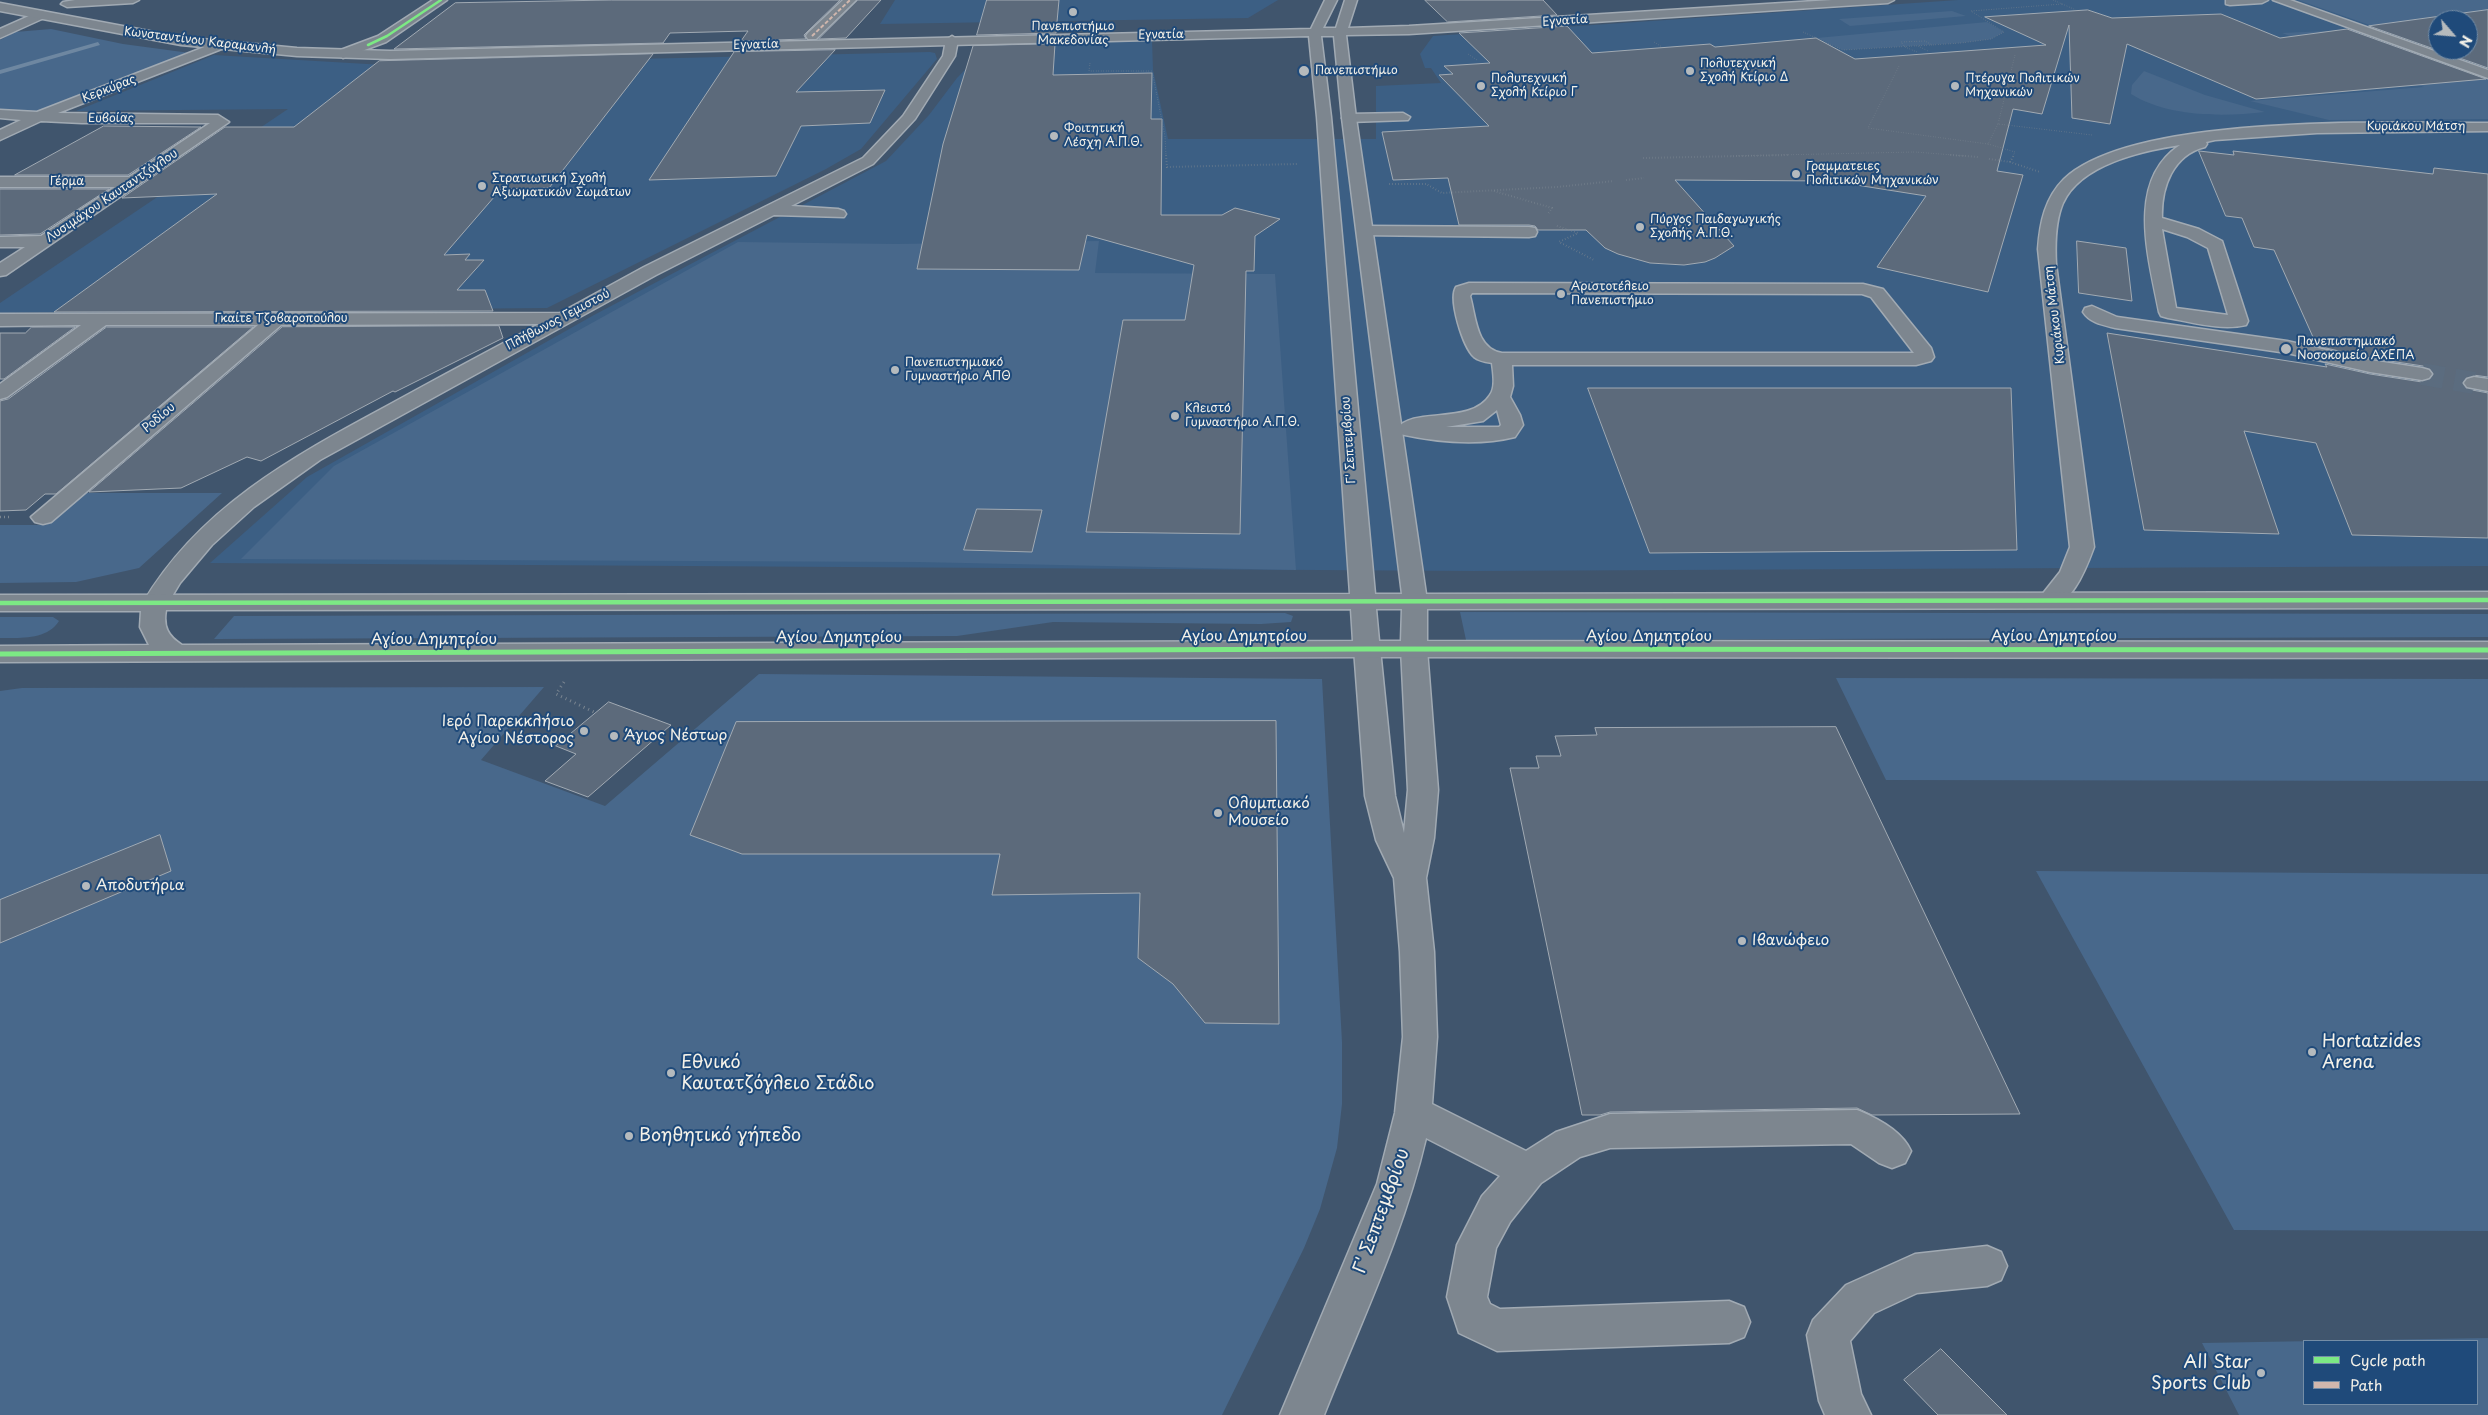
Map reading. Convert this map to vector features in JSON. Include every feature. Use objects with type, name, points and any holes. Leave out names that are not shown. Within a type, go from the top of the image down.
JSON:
[{"type":"main road","points":[[2,8],[67,2],[134,0]]},
{"type":"main road","points":[[344,49],[366,39],[387,36],[441,0]]},
{"type":"main road","points":[[812,36],[850,0]]},
{"type":"main road","name":"Γ' Σεπτεμβρίου","points":[[1331,0],[1318,28],[1315,44],[1324,118],[1362,600],[1380,796],[1391,840],[1410,878]]},
{"type":"main road","name":"Γ' Σεπτεμβρίου","points":[[1302,1415],[1392,1192],[1413,1113],[1420,1037],[1417,952],[1410,878],[1419,838],[1423,790],[1414,649],[1415,601],[1400,429],[1364,231],[1349,118],[1341,28],[1351,0]]},
{"type":"main road","name":"Εγνατία","points":[[1341,28],[1706,0]]},
{"type":"main road","name":"Εγνατία","points":[[366,39],[436,46],[812,36],[1504,25],[1888,0]]},
{"type":"main road","points":[[2230,2],[2262,0]]},
{"type":"main road","points":[[2279,0],[2488,74]]},
{"type":"main road","name":"Κωνσταντίνου Καραμανλή","points":[[67,2],[112,14]]},
{"type":"main road","name":"Κωνσταντίνου Καραμανλή","points":[[2,8],[141,35],[220,45],[344,49]]},
{"type":"main road","points":[[0,34],[40,15]]},
{"type":"main road","name":"Εγνατία","points":[[344,49],[411,55],[1318,28]]},
{"type":"main road","name":"Κωνσταντίνου Καραμανλή","points":[[237,34],[344,49]]},
{"type":"main road","name":"Πλήθωνος Γεμιστού","points":[[180,654],[164,644],[152,628],[150,623],[156,603],[164,585],[176,569],[239,508],[278,478],[354,431],[563,318],[874,156],[908,119],[950,56],[952,40]]},
{"type":"main road","name":"Κερκύρας","points":[[0,136],[39,116],[220,45]]},
{"type":"main road","name":"Ευβοίας","points":[[0,114],[82,119],[221,120]]},
{"type":"main road","points":[[1349,118],[1403,117]]},
{"type":"main road","name":"Λυσιμάχου Καυταντζόγλου","points":[[0,271],[220,124],[221,120]]},
{"type":"main road","name":"Κυριάκου Μάτση","points":[[2050,601],[2072,574],[2082,547],[2073,309],[2049,282],[2048,234],[2049,221],[2058,197],[2075,178],[2094,167],[2143,148],[2196,139],[2293,129],[2488,127]]},
{"type":"main road","points":[[2286,145],[2318,137],[2336,136],[2488,138]]},
{"type":"main road","points":[[2168,312],[2153,221],[2152,202],[2163,170],[2179,152],[2194,144],[2261,147]]},
{"type":"main road","name":"Γέρμα","points":[[0,182],[134,182]]},
{"type":"main road","points":[[770,210],[838,214]]},
{"type":"main road","points":[[2073,309],[2096,305],[2123,305],[2238,322],[2239,320],[2216,245],[2193,233],[2153,221]]},
{"type":"main road","points":[[1364,231],[1528,232]]},
{"type":"main road","points":[[0,242],[45,241]]},
{"type":"main road","points":[[1469,288],[1650,289],[1863,289],[1877,293],[1924,352],[1924,357],[1916,359],[1502,359],[1489,357],[1479,352],[1474,343],[1461,296],[1462,291],[1469,288]]},
{"type":"main road","points":[[2073,309],[2101,319],[2126,324],[2287,347],[2370,366],[2422,374]]},
{"type":"main road","name":"Γκαίτε Τζοβαροπούλου","points":[[0,320],[563,318]]},
{"type":"main road","name":"Ροδίου","points":[[43,516],[276,319]]},
{"type":"main road","points":[[0,393],[101,320]]},
{"type":"main road","points":[[1400,429],[1424,433],[1496,435],[1507,432],[1512,424],[1510,415],[1500,397],[1502,359]]},
{"type":"main road","points":[[1400,429],[1476,417],[1500,397]]},
{"type":"main road","points":[[0,602],[2488,600]]},
{"type":"main road","name":"Αγίου Δημητρίου","points":[[6,655],[1367,649],[2488,650]]},
{"type":"main road","points":[[1413,1113],[1528,1171]]},
{"type":"main road","points":[[1729,1322],[1497,1330],[1474,1318],[1467,1297],[1477,1245],[1496,1209],[1528,1171],[1569,1144],[1610,1131],[1857,1127],[1892,1151]]},
{"type":"main road","points":[[1849,1415],[1841,1401],[1828,1335],[1860,1299],[1915,1274],[1987,1266]]},
{"type":"path","points":[[2053,0],[2076,10]]},
{"type":"path","points":[[1801,31],[1843,50],[1932,45],[1991,39],[2004,32],[1971,11],[2062,4]]},
{"type":"path","points":[[1660,39],[1650,40],[1662,47]]},
{"type":"path","points":[[1917,52],[1901,42],[1925,40],[1932,45]]},
{"type":"path","points":[[1918,46],[1928,51]]},
{"type":"path","points":[[1988,144],[1998,124],[2015,56]]},
{"type":"path","points":[[1091,59],[1089,71],[1152,71],[1165,136],[1167,167],[1300,164]]},
{"type":"path","points":[[1899,66],[1868,128],[1988,144],[2015,152],[2010,162]]},
{"type":"path","points":[[1998,124],[2088,135],[2128,142],[2143,148]]},
{"type":"path","points":[[1642,158],[1915,152],[1978,157]]},
{"type":"path","points":[[1989,159],[2010,162],[2044,174]]},
{"type":"path","points":[[1999,162],[2010,162]]},
{"type":"path","points":[[1626,180],[1644,178]]},
{"type":"path","points":[[1383,184],[1426,184],[1442,193],[1557,187],[1614,181]]},
{"type":"path","points":[[1460,188],[1467,192]]},
{"type":"path","points":[[1494,191],[1552,208],[1548,215]]},
{"type":"path","points":[[1552,225],[1578,233],[1559,242],[1650,289]]},
{"type":"path","points":[[556,694],[596,713]]},
{"type":"shaded area","name":"Πανεπιστήμιο Μακεδονίας","points":[[895,0],[1278,0],[1248,18],[880,24]]},
{"type":"shaded area","name":"Αριστοτέλειο Πανεπιστήμιο","points":[[1958,0],[2488,0],[2488,566],[1474,571],[210,563],[307,477],[594,315],[886,161],[929,115],[957,78],[988,46],[1152,40],[1153,70],[1168,139],[1376,139],[1376,86],[1441,83],[1431,68],[1425,68],[1420,54],[1433,36]]},
{"type":"shaded area","points":[[2298,0],[2488,0],[2488,10],[2428,10],[2428,18],[2401,22],[2428,42],[2428,46]]},
{"type":"shaded area","points":[[1952,11],[1966,16],[1850,26],[1839,19]]},
{"type":"shaded area","points":[[1987,22],[2004,32],[1991,39],[1961,43],[1843,50],[1817,38]]},
{"type":"shaded area","points":[[51,29],[123,44],[190,53],[39,112],[0,112],[0,40],[15,32]]},
{"type":"shaded area","points":[[2327,31],[2391,46],[2488,79],[2488,119],[2329,120],[2250,101],[2424,87],[2282,33]]},
{"type":"shaded area","name":"Στρατιωτική Σχολή Αξιωματικών Σωμάτων","points":[[935,53],[937,59],[861,149],[826,169],[547,308],[0,313],[0,303],[288,109],[76,111],[214,55],[384,65]]},
{"type":"shaded area","points":[[2144,71],[2205,95],[2265,112],[2231,115],[2196,114],[2146,102],[2131,94],[2132,85]]},
{"type":"shaded area","name":"Πανεπιστημιακό Γυμναστήριο ΑΠΘ","points":[[1099,241],[1095,273],[1275,274],[1296,570],[917,562],[241,559],[334,466],[738,242],[896,244]]},
{"type":"shaded area","points":[[84,493],[222,493],[139,568],[76,582],[0,583],[0,525],[46,525]]},
{"type":"shaded area","points":[[1460,612],[2488,614],[2488,637],[1466,640]]},
{"type":"shaded area","points":[[1285,613],[1293,616],[1291,622],[1261,624],[1053,622],[957,636],[214,639],[234,616]]},
{"type":"shaded area","points":[[0,617],[53,617],[59,621],[48,632],[40,635],[24,638],[0,638]]},
{"type":"shaded area","name":"Βοηθητικό γήπεδο","points":[[759,674],[1322,679],[1342,1042],[1342,1104],[1337,1148],[1320,1209],[1304,1248],[1222,1415],[0,1415],[0,691],[22,688],[544,687],[481,760],[605,806]]},
{"type":"shaded area","points":[[1836,678],[2488,679],[2488,781],[1886,780]]},
{"type":"shaded area","name":"Hortatzides Arena","points":[[2036,871],[2488,874],[2488,1231],[2234,1230]]},
{"type":"shaded area","name":"All Star Sports Club","points":[[2488,1338],[2488,1415],[2239,1415],[2202,1343],[2303,1341],[2303,1405],[2478,1405],[2478,1340],[2373,1340]]},
{"type":"building","points":[[612,0],[840,0],[804,35],[806,39],[741,41],[748,31],[670,33],[663,43],[394,49],[455,3]]},
{"type":"building","points":[[858,0],[881,0],[846,38],[819,39]]},
{"type":"building","points":[[987,0],[1059,0],[1056,33],[977,35]]},
{"type":"building","points":[[1425,0],[1543,0],[1557,15],[1448,22]]},
{"type":"building","points":[[2088,10],[2112,18],[2221,14],[2280,38],[2347,29],[2428,58],[2428,60],[2433,60],[2486,79],[2256,99],[2127,44],[2110,124],[2072,118],[2069,25],[2042,114],[2013,109],[1997,171],[2023,175],[1988,292],[1877,267],[1926,196],[1831,181],[1675,180],[1734,246],[1705,262],[1684,265],[1650,263],[1618,254],[1605,248],[1586,230],[1538,230],[1535,226],[1529,225],[1459,225],[1448,178],[1393,180],[1382,132],[1489,126],[1439,75],[1453,74],[1444,66],[1490,63],[1459,33],[1567,26],[1592,53],[1710,44],[1715,47],[1816,38],[1855,59],[2046,45],[1985,17]]},
{"type":"building","points":[[2488,10],[2488,68],[2465,60],[2478,60],[2478,11]]},
{"type":"building","points":[[2428,18],[2428,47],[2369,26]]},
{"type":"building","points":[[1055,44],[1053,75],[1152,73],[1151,119],[1162,119],[1161,215],[1222,215],[1235,208],[1280,219],[1255,236],[1254,271],[1246,271],[1240,534],[1086,532],[1123,320],[1185,320],[1194,265],[1087,235],[1079,270],[917,269],[943,144],[973,46]]},
{"type":"building","points":[[835,50],[796,92],[885,90],[870,123],[801,126],[776,176],[649,180],[734,52]]},
{"type":"building","points":[[653,54],[549,188],[501,189],[444,255],[470,254],[465,260],[484,260],[457,290],[485,290],[493,311],[54,312],[217,194],[122,198],[225,127],[294,127],[379,61]]},
{"type":"building","points":[[104,126],[201,127],[128,175],[15,175]]},
{"type":"building","name":"Πανεπιστημιακό Νοσοκομείο ΑΧΕΠΑ","points":[[2199,151],[2234,155],[2233,151],[2433,174],[2434,168],[2488,174],[2488,377],[2473,375],[2466,378],[2462,383],[2467,389],[2488,393],[2488,538],[2352,535],[2316,443],[2244,431],[2279,534],[2144,530],[2107,333],[2327,367],[2325,364],[2370,374],[2422,382],[2430,380],[2434,374],[2430,369],[2423,366],[2370,358],[2317,346],[2274,250],[2254,247],[2242,218],[2226,216]]},
{"type":"building","points":[[0,189],[109,189],[40,234],[0,235]]},
{"type":"building","points":[[2077,241],[2126,248],[2132,301],[2079,293]]},
{"type":"building","points":[[499,326],[503,338],[395,392],[393,391],[261,461],[247,457],[181,488],[89,492],[282,327]]},
{"type":"building","points":[[32,327],[75,327],[4,379],[0,379],[0,333],[25,333]]},
{"type":"building","points":[[107,327],[253,327],[56,494],[45,494],[26,510],[0,511],[0,401],[8,399]]},
{"type":"building","points":[[1588,388],[2011,388],[2017,550],[1650,553]]},
{"type":"building","points":[[977,509],[1042,510],[1032,552],[964,550]]},
{"type":"building","name":"Άγιος Νέστωρ","points":[[609,702],[671,725],[588,797],[545,781],[576,754],[556,746]]},
{"type":"building","points":[[1276,721],[1279,1024],[1205,1023],[1173,984],[1138,958],[1140,893],[992,895],[1000,854],[742,854],[690,835],[736,722]]},
{"type":"building","name":"Ιβανώφειο","points":[[1836,727],[2020,1114],[1872,1115],[1857,1108],[1610,1112],[1600,1115],[1582,1115],[1510,768],[1539,768],[1536,756],[1561,756],[1555,736],[1597,735],[1595,728]]},
{"type":"building","name":"Αποδυτήρια","points":[[160,835],[171,871],[0,943],[0,900]]},
{"type":"building","points":[[1941,1349],[2007,1415],[1938,1415],[1904,1380]]},
{"type":"waterway","points":[[0,72],[98,44]]},
{"type":"tunnel","points":[[2422,374],[2474,383]]},
{"type":"marked path","points":[[812,36],[850,0]]},
{"type":"cycle path","points":[[368,45],[387,36],[441,0]]},
{"type":"cycle path","points":[[0,603],[2488,600]]},
{"type":"cycle path","points":[[0,654],[1367,649],[2488,650]]},
{"type":"place","name":"Πανεπιστήμιο Μακεδονίας","points":[[1073,12]]},
{"type":"place","name":"Πανεπιστήμιο","points":[[1304,71]]},
{"type":"place","name":"Πολυτεχνική Σχολή Κτίριο Δ","points":[[1690,71]]},
{"type":"place","name":"Πολυτεχνική Σχολή Κτίριο Γ","points":[[1481,86]]},
{"type":"place","name":"Πτέρυγα Πολιτικών Μηχανικών","points":[[1955,86]]},
{"type":"place","name":"Φοιτητική Λέσχη Α.Π.Θ.","points":[[1054,136]]},
{"type":"place","name":"Γραμματειες Πολιτικών Μηχανικών","points":[[1796,174]]},
{"type":"place","name":"Στρατιωτική Σχολή Αξιωματικών Σωμάτων","points":[[482,186]]},
{"type":"place","name":"Πύργος Παιδαγωγικής Σχολής Α.Π.Θ.","points":[[1640,227]]},
{"type":"place","name":"Αριστοτέλειο Πανεπιστήμιο","points":[[1561,294]]},
{"type":"place","name":"Πανεπιστημιακό Νοσοκομείο ΑΧΕΠΑ","points":[[2286,349]]},
{"type":"place","name":"Πανεπιστημιακό Γυμναστήριο ΑΠΘ","points":[[895,370]]},
{"type":"place","name":"Κλειστό Γυμναστήριο Α.Π.Θ.","points":[[1175,416]]},
{"type":"place","name":"Ιερό Παρεκκλήσιο Αγίου Νέστορος","points":[[584,731]]},
{"type":"place","name":"Άγιος Νέστωρ","points":[[614,736]]},
{"type":"place","name":"Ολυμπιακό Μουσείο","points":[[1218,813]]},
{"type":"place","name":"Αποδυτήρια","points":[[86,886]]},
{"type":"place","name":"Ιβανώφειο","points":[[1742,941]]},
{"type":"place","name":"Hortatzides Arena","points":[[2312,1052]]},
{"type":"place","name":"Εθνικό Καυτατζόγλειο Στάδιο","points":[[671,1073]]},
{"type":"place","name":"Βοηθητικό γήπεδο","points":[[629,1136]]},
{"type":"place","name":"All Star Sports Club","points":[[2261,1373]]}]
